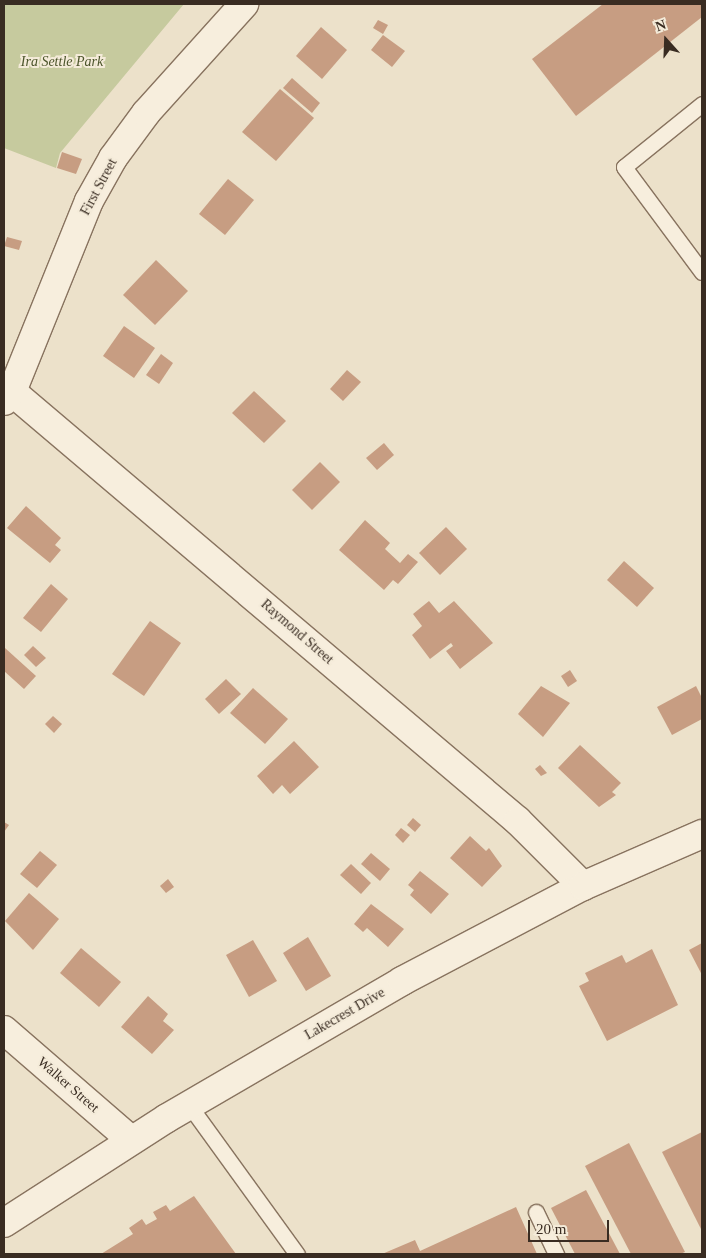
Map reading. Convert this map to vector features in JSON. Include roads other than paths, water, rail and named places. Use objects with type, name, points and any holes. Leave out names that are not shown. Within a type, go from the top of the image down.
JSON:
[{"type":"street","name":"First Street","points":[[7,392],[89,201],[114,158],[146,113],[244,4]]},
{"type":"street","name":"Raymond Street","points":[[7,392],[518,821],[582,886]]},
{"type":"street","name":"Lakecrest Drive","points":[[4,1223],[131,1140],[402,981],[582,886],[702,834]]},
{"type":"street","name":"Walker Street","points":[[4,1030],[131,1140]]},
{"type":"lane","points":[[702,104],[624,167],[702,272]]},
{"type":"lane","points":[[189,1105],[297,1254]]},
{"type":"lane","points":[[536,1212],[556,1254]]},
{"type":"park label","name":"Ira Settle Park","points":[[62,62]]}]
